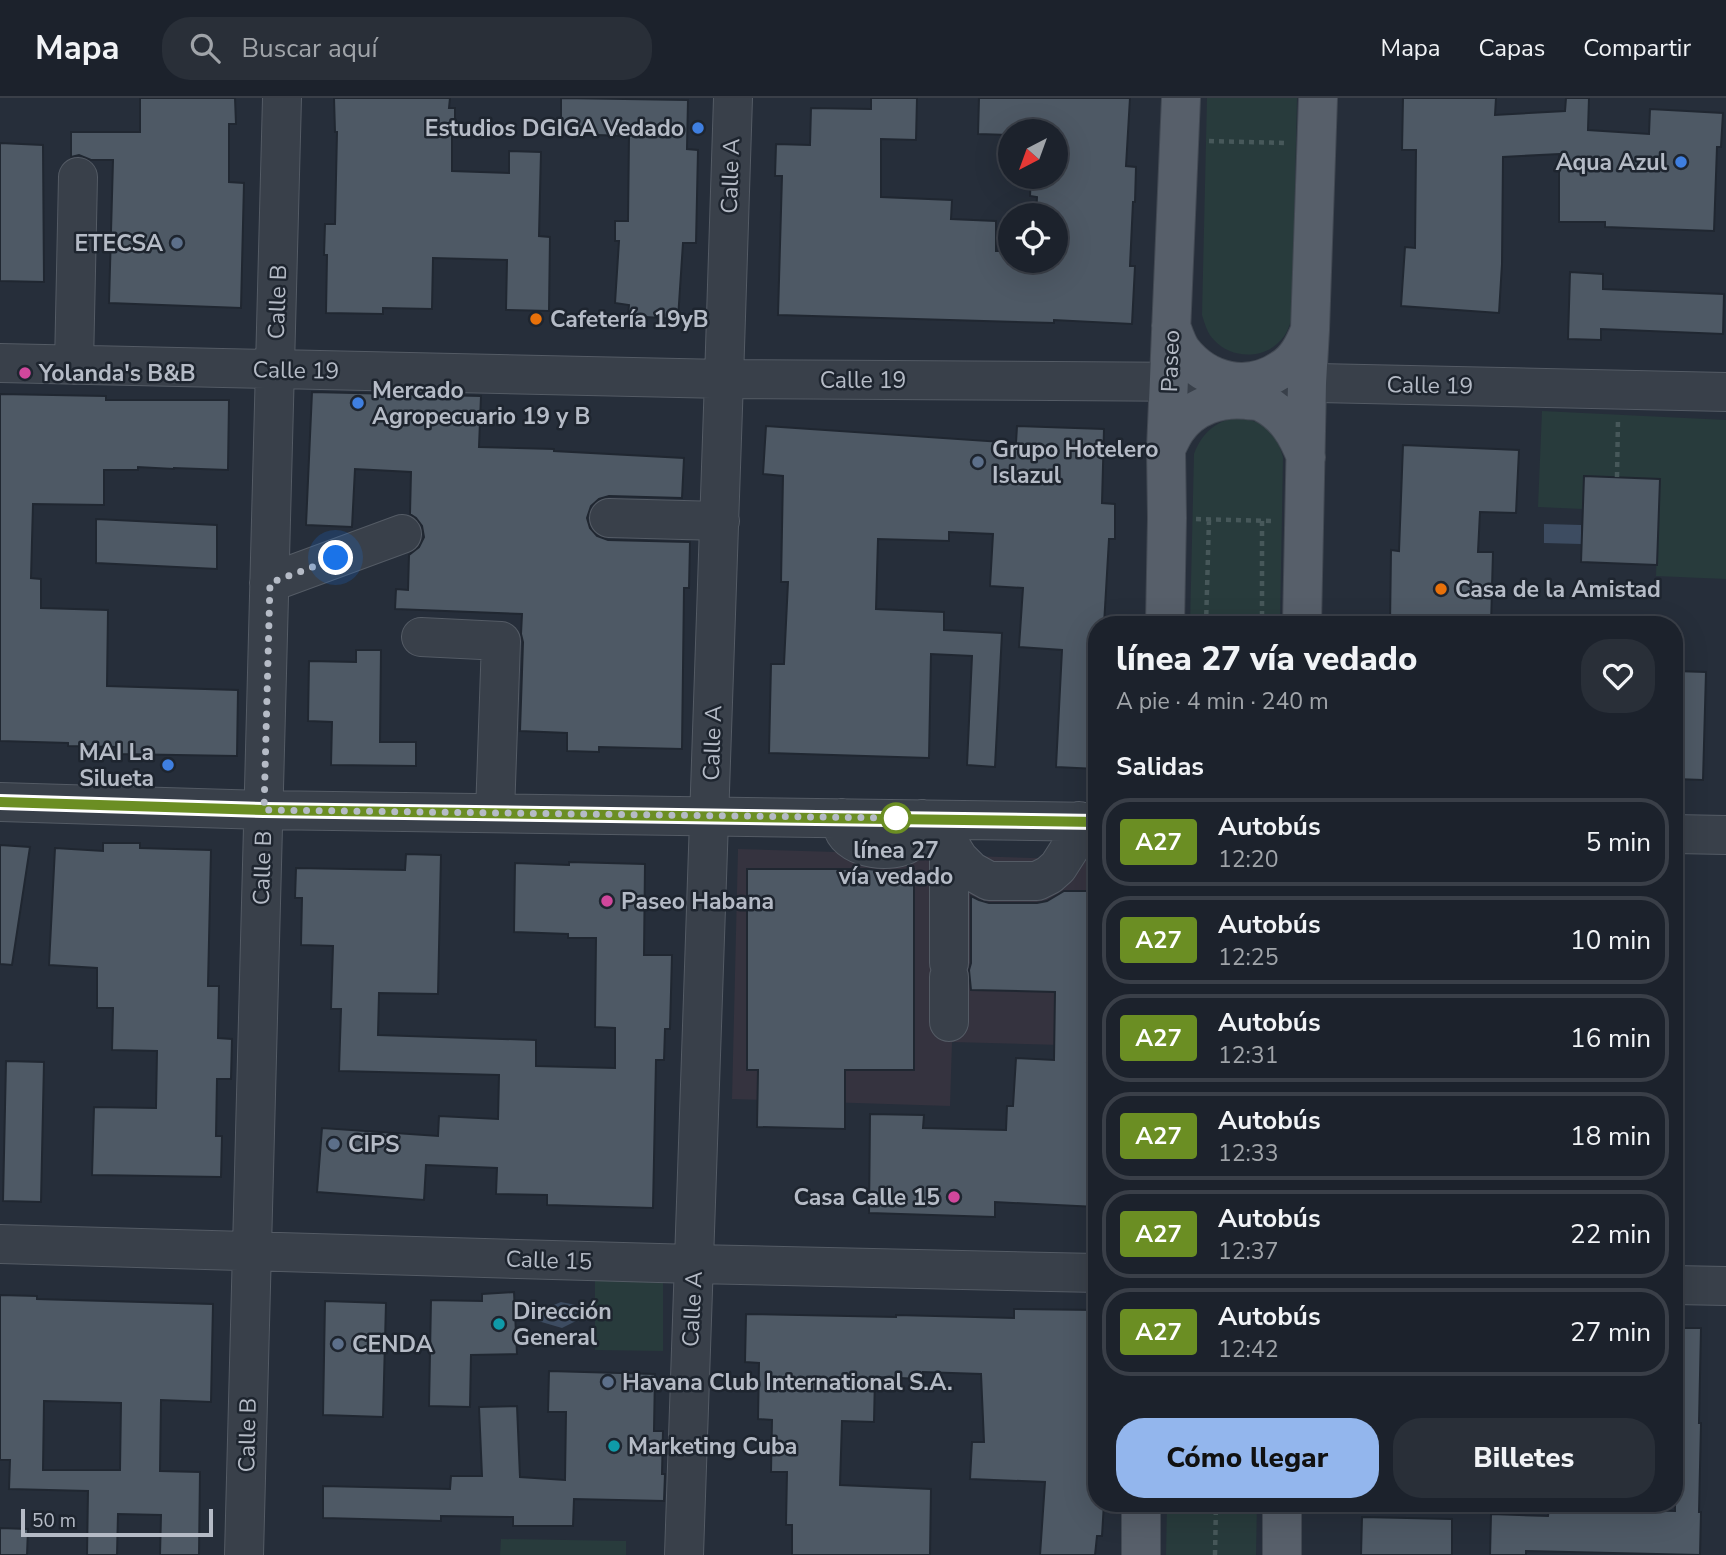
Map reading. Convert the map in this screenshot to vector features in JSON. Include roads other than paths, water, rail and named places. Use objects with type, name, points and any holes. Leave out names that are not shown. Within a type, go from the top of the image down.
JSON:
[{"type":"main road","name":"Paseo","points":[[1164,616],[1166,449],[1181,98]]},
{"type":"main road","points":[[1302,616],[1307,383],[1318,98]]},
{"type":"main road","points":[[1171,326],[1180,348],[1195,366],[1216,378],[1239,382],[1263,379],[1284,368],[1300,351],[1310,330]]},
{"type":"main road","points":[[1166,449],[1177,428],[1194,412],[1215,401],[1238,399],[1261,402],[1282,417],[1297,435],[1306,457]]},
{"type":"main road","points":[[1141,1512],[1141,1555]]},
{"type":"main road","points":[[1282,1512],[1282,1555]]},
{"type":"street","name":"Calle B","points":[[244,1555],[282,98]]},
{"type":"street","name":"Calle A","points":[[684,1555],[733,98]]},
{"type":"street","points":[[74,365],[78,177]]},
{"type":"street","name":"Calle 19","points":[[0,363],[724,379],[1170,381],[1726,392]]},
{"type":"street","points":[[609,518],[720,521]]},
{"type":"street","points":[[270,583],[402,534]]},
{"type":"street","points":[[421,637],[501,641],[495,813]]},
{"type":"street","points":[[0,802],[264,810],[842,818],[940,827],[1088,821]]},
{"type":"street","points":[[940,827],[959,859],[971,871],[989,881],[1037,881],[1058,867],[1088,821]]},
{"type":"street","points":[[940,827],[949,970],[949,1022]]},
{"type":"street","points":[[1683,834],[1726,835]]},
{"type":"street","name":"Calle 15","points":[[0,1244],[1088,1273]]},
{"type":"street","points":[[1683,1284],[1726,1286]]},
{"type":"water","points":[[1544,524],[1581,525],[1581,544],[1544,543]]},
{"type":"water","points":[[561,1302],[581,1306],[584,1317],[562,1328],[538,1321],[539,1311]]},
{"type":"place","name":"Estudios DGIGA Vedado","points":[[698,128]]},
{"type":"place","name":"Aqua Azul","points":[[1681,162]]},
{"type":"place","name":"ETECSA","points":[[177,243]]},
{"type":"place","name":"Cafetería 19yB","points":[[536,319]]},
{"type":"place","name":"Yolanda's B&B","points":[[25,373]]},
{"type":"place","name":"Mercado Agropecuario 19 y B","points":[[358,403]]},
{"type":"place","name":"Grupo Hotelero Islazul","points":[[978,462]]},
{"type":"place","name":"Casa de la Amistad","points":[[1441,589]]},
{"type":"place","name":"MAI La Silueta","points":[[168,765]]},
{"type":"place","name":"línea 27 vía vedado","points":[[896,818]]},
{"type":"place","name":"Paseo Habana","points":[[607,901]]},
{"type":"place","name":"CIPS","points":[[334,1144]]},
{"type":"place","name":"Casa Calle 15","points":[[954,1197]]},
{"type":"place","name":"Dirección General","points":[[499,1324]]},
{"type":"place","name":"CENDA","points":[[338,1344]]},
{"type":"place","name":"Havana Club International S.A.","points":[[608,1382]]},
{"type":"place","name":"Marketing Cuba","points":[[614,1446]]}]
